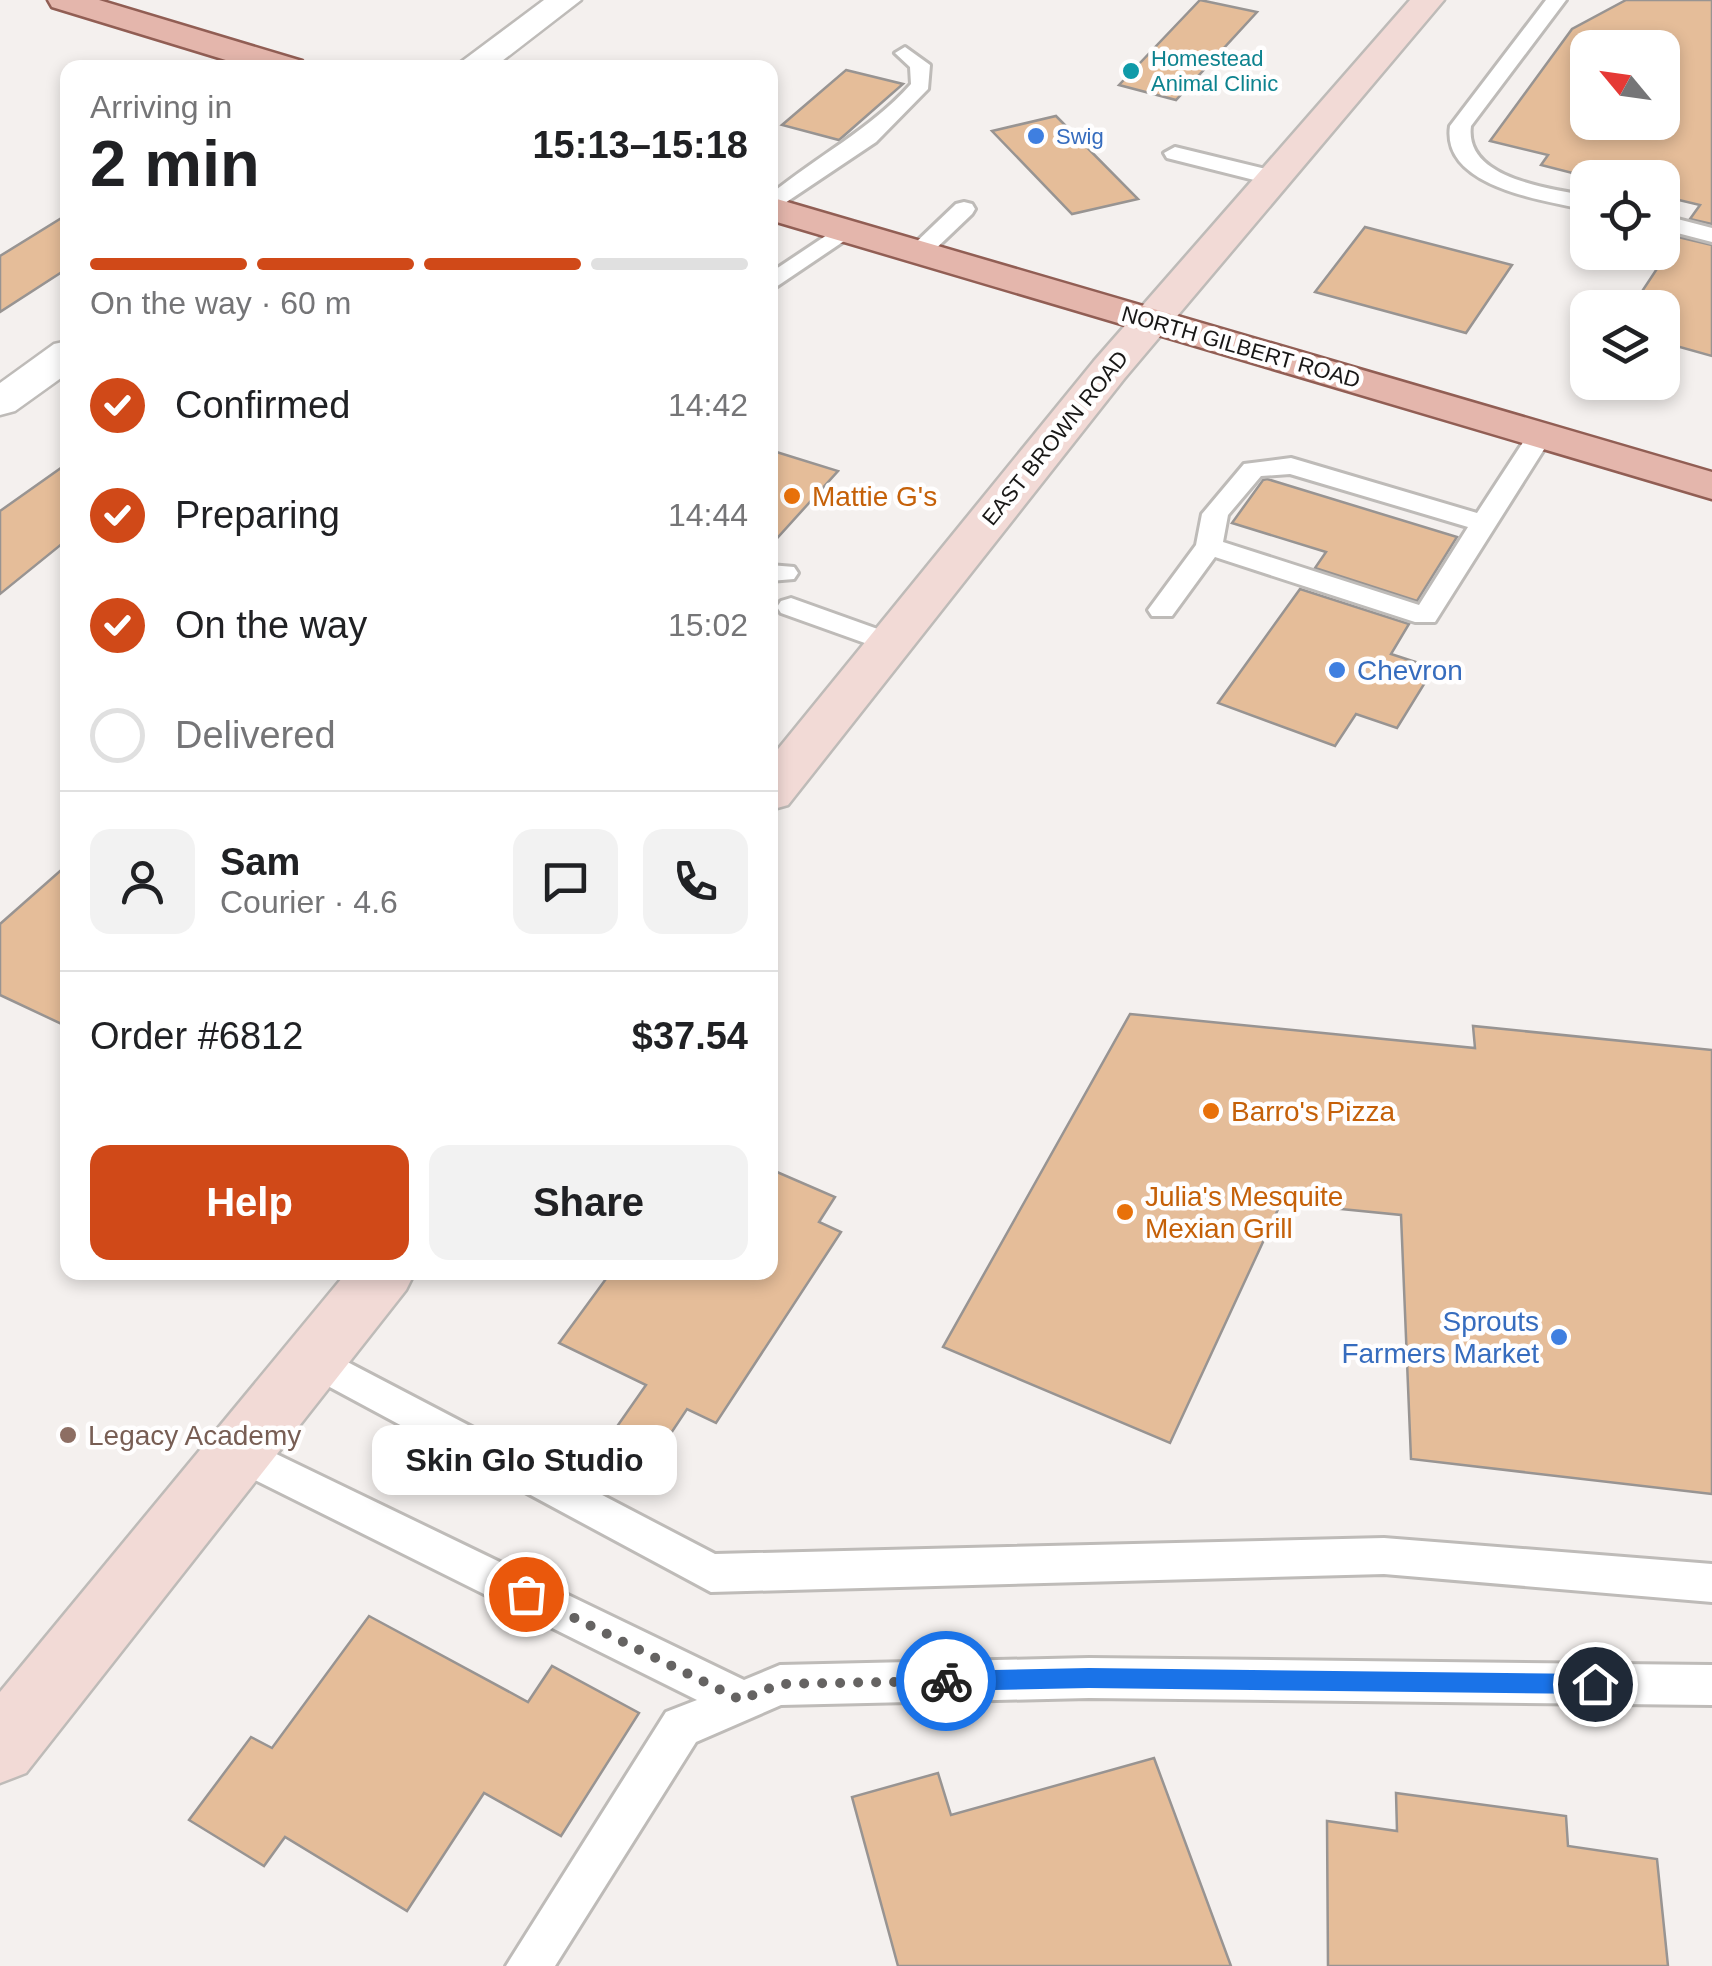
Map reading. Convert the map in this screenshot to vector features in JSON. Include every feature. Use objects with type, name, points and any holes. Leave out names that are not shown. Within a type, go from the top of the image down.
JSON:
[{"type":"main road","points":[[64,0],[263,60]]},
{"type":"main road","name":"EAST BROWN ROAD","points":[[778,775],[1152,320],[1428,0]]},
{"type":"main road","name":"NORTH GILBERT ROAD","points":[[778,209],[1712,486]]},
{"type":"main road","points":[[0,1748],[378,1280]]},
{"type":"street","points":[[481,60],[566,0]]},
{"type":"street","points":[[0,402],[60,359]]},
{"type":"lane","points":[[1556,0],[1461,126],[1457,144],[1463,155],[1486,174],[1570,198]]},
{"type":"lane","points":[[778,200],[809,174],[868,137],[917,91],[923,79],[920,64],[905,53]]},
{"type":"lane","points":[[1175,153],[1274,178]]},
{"type":"lane","points":[[919,252],[964,210]]},
{"type":"lane","points":[[1680,227],[1712,235]]},
{"type":"lane","points":[[778,278],[845,230]]},
{"type":"lane","points":[[1209,546],[1425,616],[1540,435]]},
{"type":"lane","points":[[1162,610],[1209,546],[1214,514],[1252,469],[1291,466],[1485,524]]},
{"type":"lane","points":[[791,607],[890,643]]},
{"type":"lane","points":[[313,1360],[711,1573],[1384,1556],[1712,1583]]},
{"type":"lane","points":[[239,1453],[741,1700]]},
{"type":"lane","points":[[529,1966],[681,1727],[780,1684],[1070,1678],[1712,1686]]},
{"type":"building","points":[[1200,0],[1257,12],[1176,100],[1119,85]]},
{"type":"building","points":[[1626,0],[1712,0],[1712,224],[1690,219],[1700,205],[1680,200],[1680,160],[1570,160],[1570,172],[1541,165],[1548,155],[1490,141],[1570,32],[1570,140],[1680,140],[1680,30],[1571,30]]},
{"type":"building","points":[[846,70],[903,84],[839,140],[782,125]]},
{"type":"building","points":[[1056,116],[1138,199],[1072,214],[992,131]]},
{"type":"building","points":[[60,219],[60,273],[0,312],[0,256]]},
{"type":"building","points":[[1365,227],[1512,265],[1466,333],[1315,292]]},
{"type":"building","points":[[1680,237],[1712,245],[1712,356],[1680,347],[1680,290],[1643,290],[1656,270],[1680,270]]},
{"type":"building","name":"Mattie G's","points":[[778,452],[838,471],[778,537]]},
{"type":"building","points":[[60,469],[60,545],[0,594],[0,511]]},
{"type":"building","name":"Chevron","points":[[1263,480],[1457,537],[1417,601],[1315,568],[1326,552],[1232,523]]},
{"type":"building","points":[[1300,589],[1409,624],[1391,654],[1434,668],[1397,728],[1356,714],[1335,746],[1218,703]]},
{"type":"building","points":[[60,871],[60,1023],[0,995],[0,924]]},
{"type":"building","points":[[1130,1014],[1475,1048],[1473,1026],[1712,1050],[1712,1494],[1411,1459],[1401,1215],[1281,1203],[1170,1443],[943,1347]]},
{"type":"building","points":[[778,1172],[835,1197],[819,1222],[841,1232],[716,1423],[687,1409],[640,1480],[595,1458],[646,1385],[559,1343],[605,1280],[778,1280]]},
{"type":"building","points":[[369,1616],[528,1702],[552,1666],[639,1713],[561,1836],[484,1793],[407,1911],[285,1837],[264,1866],[189,1820],[251,1737],[272,1748]]},
{"type":"building","points":[[1154,1758],[1231,1966],[898,1966],[852,1797],[938,1773],[951,1815]]},
{"type":"building","points":[[1396,1793],[1566,1816],[1568,1846],[1657,1859],[1668,1966],[1328,1966],[1327,1821],[1397,1831]]},
{"type":"way so far","points":[[526,1594],[741,1700],[780,1684],[946,1681]]},
{"type":"place","name":"Homestead Animal Clinic","points":[[1131,71]]},
{"type":"place","name":"Swig","points":[[1036,136]]},
{"type":"place","name":"Mattie G's","points":[[792,496]]},
{"type":"place","name":"Chevron","points":[[1337,670]]},
{"type":"place","name":"Barro's Pizza","points":[[1211,1111]]},
{"type":"place","name":"Julia's Mesquite Mexian Grill","points":[[1125,1212]]},
{"type":"place","name":"Sprouts Farmers Market","points":[[1559,1337]]},
{"type":"place","name":"Legacy Academy","points":[[68,1435]]},
{"type":"place","name":"Skin Glo Studio","points":[[526,1594]]},
{"type":"route","points":[[946,1681],[1089,1678],[1595,1684]]}]
